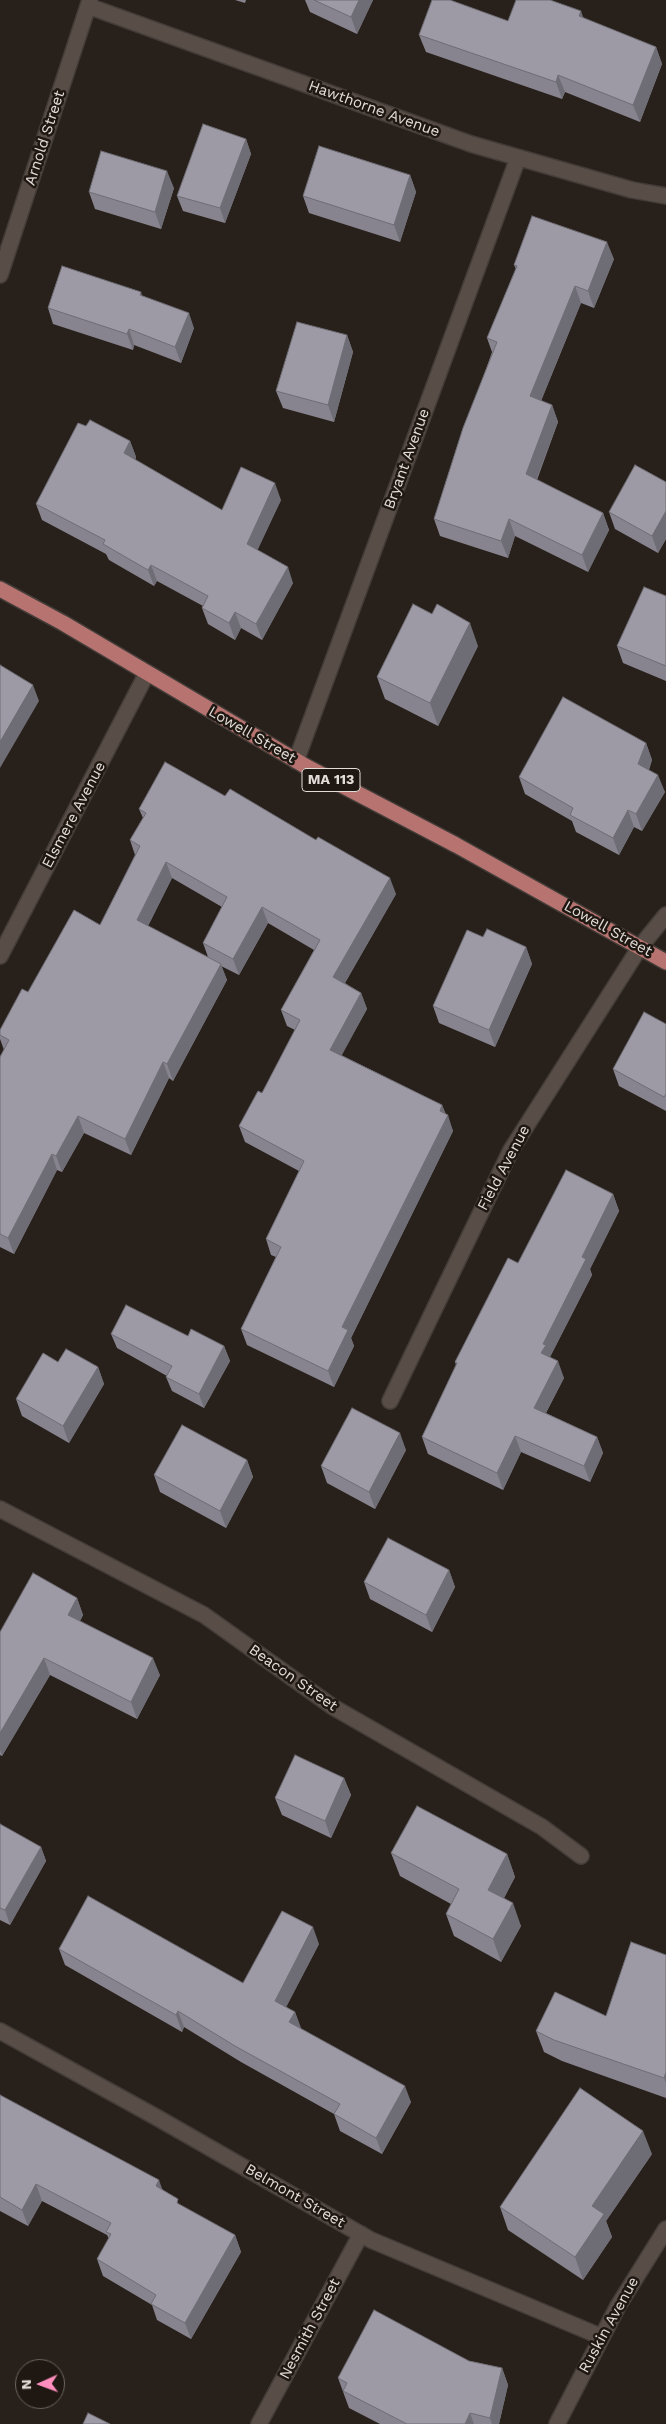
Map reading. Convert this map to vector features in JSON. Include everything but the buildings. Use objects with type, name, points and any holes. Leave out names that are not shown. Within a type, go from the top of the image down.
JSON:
[{"type":"main road","name":"Lowell Street","points":[[0,589],[63,623],[296,761],[456,845],[666,962]]},
{"type":"street","name":"Hawthorne Avenue","points":[[89,3],[471,144],[632,190],[666,196]]},
{"type":"street","name":"Arnold Street","points":[[0,275],[89,3]]},
{"type":"street","name":"Bryant Avenue","points":[[296,761],[518,158]]},
{"type":"street","name":"Elsmere Avenue","points":[[0,956],[147,673]]},
{"type":"street","name":"Field Avenue","points":[[390,1401],[512,1150],[640,947],[666,916]]},
{"type":"street","name":"Beacon Street","points":[[0,1509],[204,1615],[333,1707],[542,1827],[581,1856]]},
{"type":"street","name":"Belmont Street","points":[[0,2031],[361,2234],[602,2337]]},
{"type":"street","name":"Ruskin Avenue","points":[[557,2424],[618,2306],[666,2229]]},
{"type":"street","name":"Nesmith Street","points":[[259,2424],[361,2234]]}]
